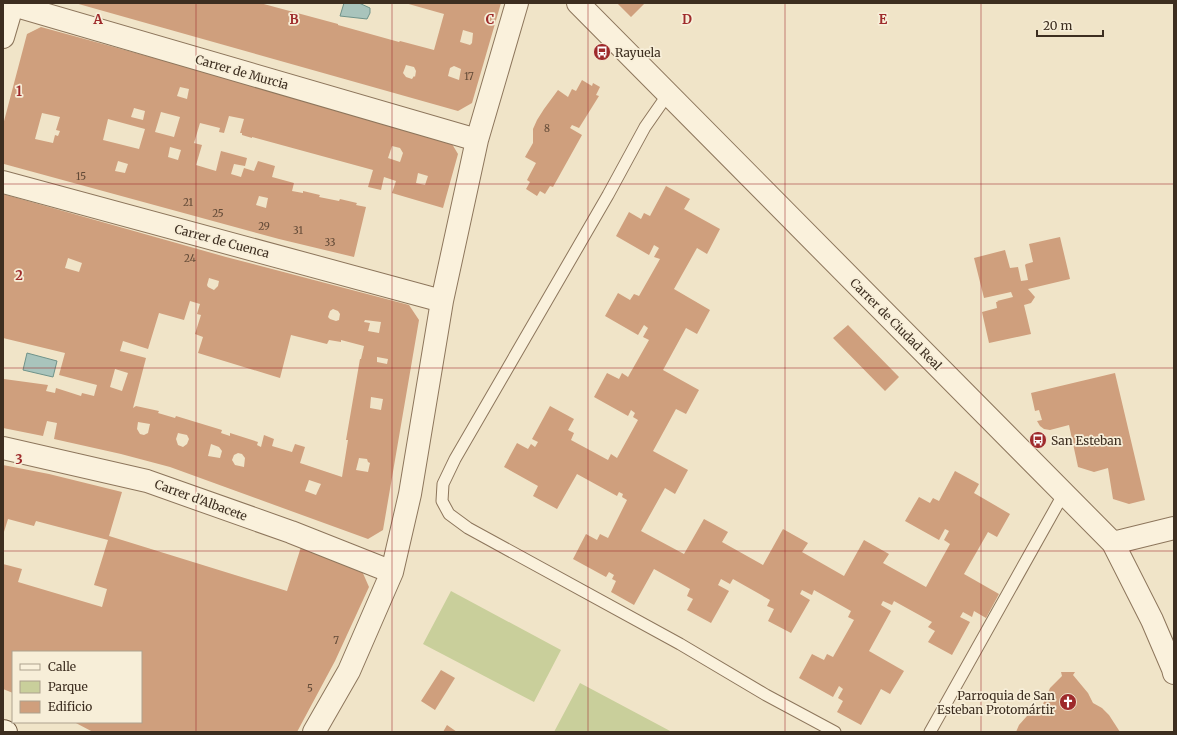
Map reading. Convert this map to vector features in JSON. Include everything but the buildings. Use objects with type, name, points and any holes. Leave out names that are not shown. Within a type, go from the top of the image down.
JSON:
[{"type":"street","points":[[314,732],[349,671],[392,572],[410,494],[442,301],[477,140],[517,3]]},
{"type":"street","name":"Carrer de Ciudad Real","points":[[578,3],[1113,543],[1152,620],[1174,673]]},
{"type":"street","points":[[3,38],[10,4]]},
{"type":"street","name":"Carrer de Murcia","points":[[10,4],[477,140]]},
{"type":"street","name":"Carrer de Cuenca","points":[[3,182],[442,301]]},
{"type":"street","name":"Carrer d'Albacete","points":[[3,448],[147,481],[291,532],[392,572]]},
{"type":"street","points":[[1113,543],[1174,528]]},
{"type":"lane","points":[[668,94],[646,127],[455,459],[443,484],[442,501],[449,514],[468,528],[680,644],[766,695],[835,732]]},
{"type":"lane","points":[[930,732],[1064,493]]},
{"type":"green space","points":[[451,591],[561,650],[534,702],[423,644]]},
{"type":"green space","points":[[580,683],[672,732],[554,732]]},
{"type":"water","points":[[344,3],[359,3],[370,8],[370,13],[367,19],[340,16]]},
{"type":"water","points":[[27,353],[57,361],[53,377],[23,370]]},
{"type":"place","name":"Rayuela","points":[[602,52]]},
{"type":"place","name":"San Esteban","points":[[1038,440]]},
{"type":"place","name":"Parroquia de San Esteban Protomártir","points":[[1068,702]]}]
